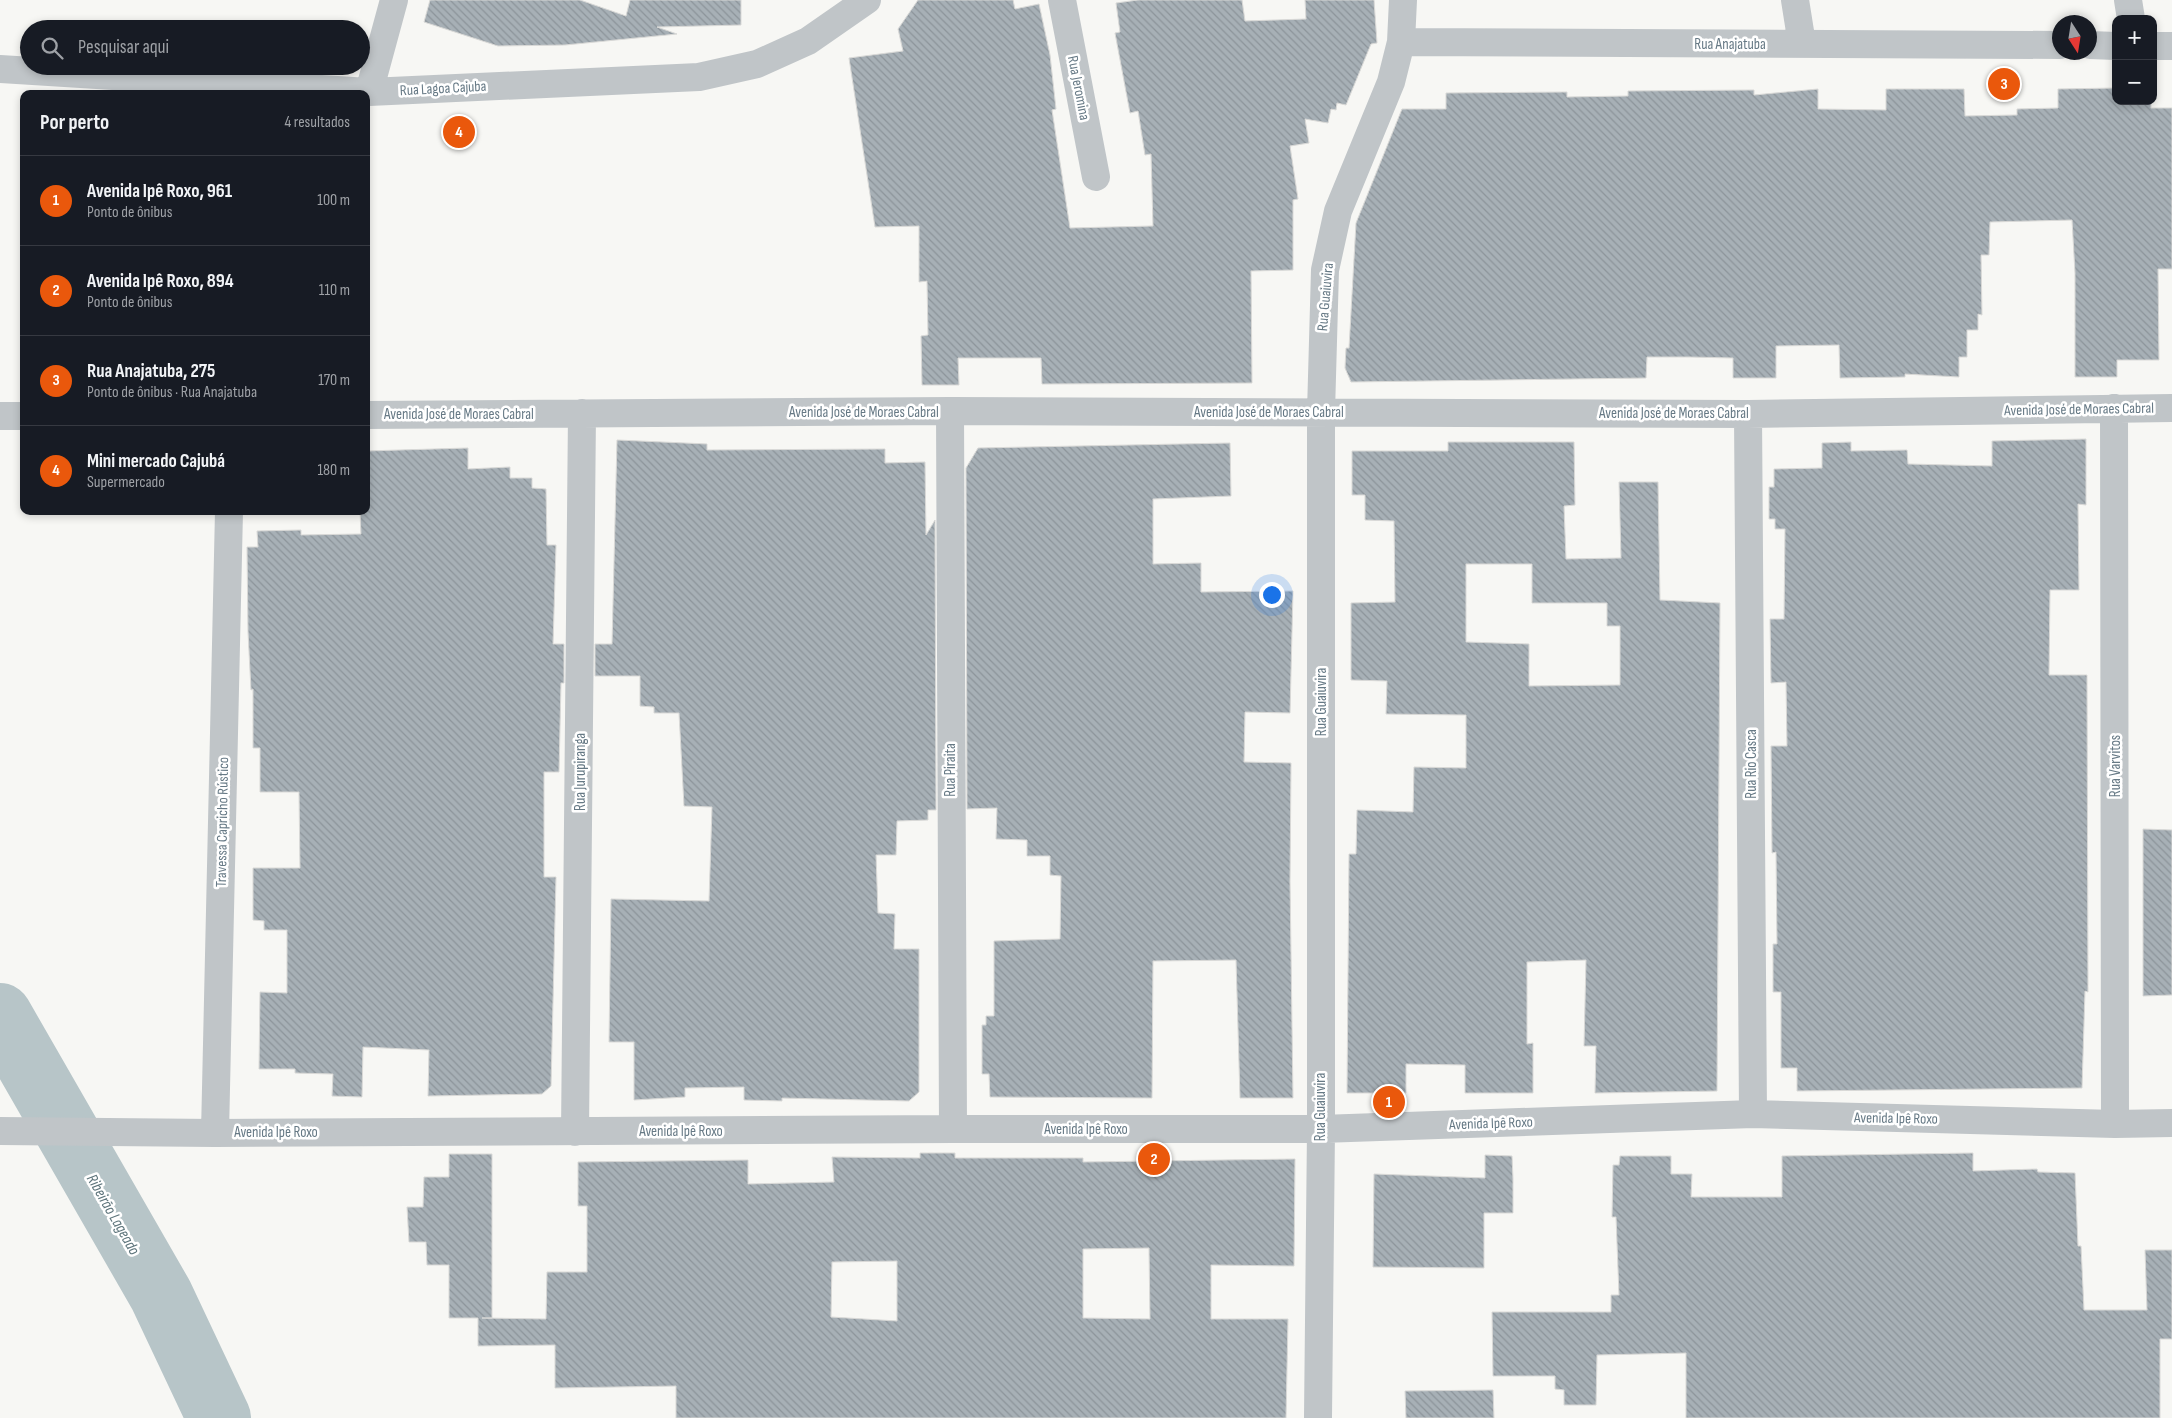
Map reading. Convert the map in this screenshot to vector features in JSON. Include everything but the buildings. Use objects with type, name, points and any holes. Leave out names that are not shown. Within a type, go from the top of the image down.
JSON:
[{"type":"street","points":[[370,90],[394,0]]},
{"type":"street","name":"Rua Lagoa Cajuba","points":[[370,92],[699,77],[757,64],[808,41],[867,0]]},
{"type":"street","name":"Rua Jeromina","points":[[1062,0],[1096,177]]},
{"type":"street","name":"Rua Guaiuvira","points":[[1318,1418],[1321,412],[1325,270],[1338,211],[1391,82],[1401,42],[1403,0]]},
{"type":"street","points":[[1795,0],[1802,44]]},
{"type":"street","points":[[2128,0],[2130,15]]},
{"type":"street","name":"Rua Anajatuba","points":[[1401,42],[2052,45]]},
{"type":"street","points":[[2097,46],[2112,46]]},
{"type":"street","points":[[2157,46],[2172,46]]},
{"type":"street","name":"Rua Lagoa Cajuba","points":[[0,69],[20,70]]},
{"type":"street","name":"Rua Lagoa Cajuba","points":[[96,75],[337,90]]},
{"type":"street","name":"Rua Varvitos","points":[[2114,408],[2115,1124]]},
{"type":"street","name":"Avenida José de Moraes Cabral","points":[[370,415],[950,411],[1748,414],[2172,408]]},
{"type":"street","name":"Rua Piraita","points":[[950,411],[953,1128]]},
{"type":"street","name":"Rua Jurupiranga","points":[[575,1132],[582,413]]},
{"type":"street","name":"Rua Rio Casca","points":[[1748,414],[1753,1114]]},
{"type":"street","points":[[0,416],[20,416]]},
{"type":"street","name":"Travessa Capricho Rústico","points":[[215,1133],[229,515]]},
{"type":"street","name":"Avenida Ipê Roxo","points":[[6,1131],[215,1133],[575,1132],[953,1128],[1320,1130],[1753,1114],[2115,1124],[2172,1123]]},
{"type":"waterway","name":"Ribeirão Lageado","points":[[0,1015],[161,1295],[219,1418]]},
{"type":"place","name":"Rua Anajatuba, 275","points":[[2004,84]]},
{"type":"place","name":"Mini mercado Cajubá","points":[[459,132]]},
{"type":"place","name":"Avenida Ipê Roxo, 961","points":[[1389,1102]]},
{"type":"place","name":"Avenida Ipê Roxo, 894","points":[[1154,1159]]}]
